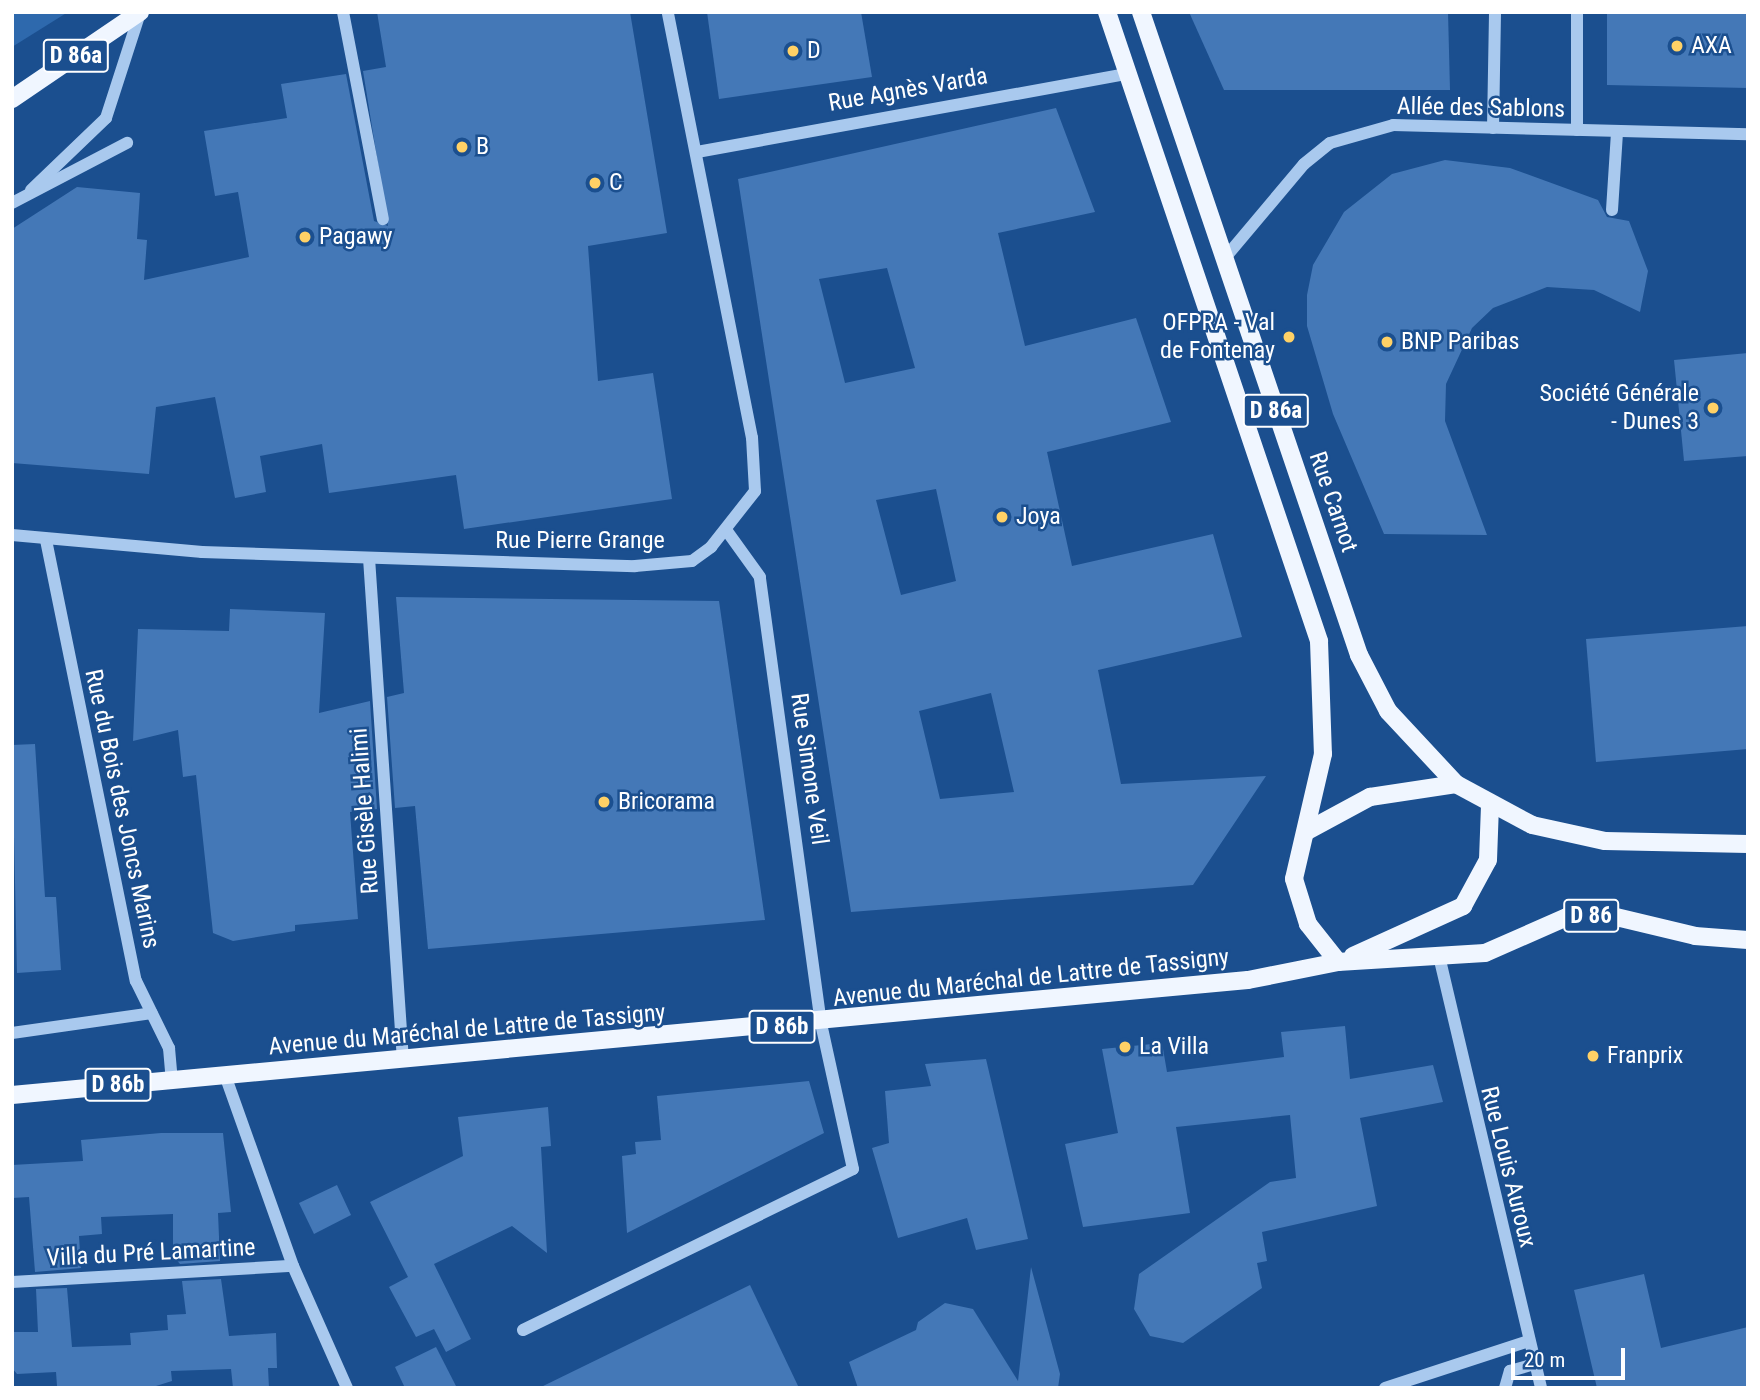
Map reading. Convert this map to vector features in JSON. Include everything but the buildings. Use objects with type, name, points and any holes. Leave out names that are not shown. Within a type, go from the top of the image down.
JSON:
[{"type":"main road","name":"D 86a","points":[[12,99],[140,12]]},
{"type":"main road","name":"D 86a","points":[[1107,12],[1319,641],[1323,754],[1307,831]]},
{"type":"main road","name":"Rue Carnot","points":[[1141,12],[1370,680],[1409,739],[1456,784],[1490,806]]},
{"type":"main road","points":[[1456,784],[1370,797],[1307,831],[1294,879],[1298,903],[1338,962],[1463,906],[1488,860],[1490,806],[1540,828],[1605,841],[1748,844]]},
{"type":"main road","name":"Avenue du Maréchal de Lattre de Tassigny","points":[[225,1075],[821,1024],[1248,980],[1338,962],[1485,953],[1556,920],[1596,916],[1748,940]]},
{"type":"main road","name":"D 86b","points":[[12,1095],[225,1075]]},
{"type":"street","points":[[12,203],[31,190],[106,118],[140,12]]},
{"type":"street","points":[[343,12],[383,219]]},
{"type":"street","name":"Rue Pierre Grange","points":[[12,535],[46,540],[369,558],[635,566],[692,561],[727,531],[755,491],[752,438],[668,12]]},
{"type":"street","points":[[1493,128],[1495,12]]},
{"type":"street","points":[[1577,12],[1577,130]]},
{"type":"street","name":"Rue Agnès Varda","points":[[696,152],[1128,74]]},
{"type":"street","name":"Allée des Sablons","points":[[1224,259],[1304,164],[1331,143],[1393,125],[1748,134]]},
{"type":"street","points":[[1612,210],[1617,132]]},
{"type":"street","points":[[31,190],[59,183],[127,143]]},
{"type":"street","name":"Rue Simone Veil","points":[[523,1330],[853,1169],[821,1024],[760,577],[727,531]]},
{"type":"street","name":"Rue du Bois des Joncs Marins","points":[[46,540],[136,981],[169,1048],[172,1080]]},
{"type":"street","name":"Rue Gisèle Halimi","points":[[369,558],[403,1060]]},
{"type":"street","name":"Rue Louis Auroux","points":[[1439,956],[1541,1388]]},
{"type":"street","points":[[12,1033],[152,1013]]},
{"type":"street","points":[[225,1075],[293,1266],[347,1388]]},
{"type":"street","name":"Villa du Pré Lamartine","points":[[12,1282],[293,1266]]},
{"type":"street","points":[[1385,1388],[1529,1341]]},
{"type":"street","points":[[1505,1388],[1510,1371],[1535,1364]]},
{"type":"shaded area","points":[[12,12],[68,12],[12,47]]},
{"type":"place","name":"AXA","points":[[1677,46]]},
{"type":"place","name":"D","points":[[793,51]]},
{"type":"place","name":"B","points":[[462,147]]},
{"type":"place","name":"C","points":[[595,183]]},
{"type":"place","name":"Pagawy","points":[[305,237]]},
{"type":"place","name":"OFPRA - Val de Fontenay","points":[[1289,337]]},
{"type":"place","name":"BNP Paribas","points":[[1387,342]]},
{"type":"place","name":"Société Générale - Dunes 3","points":[[1713,408]]},
{"type":"place","name":"Joya","points":[[1002,517]]},
{"type":"place","name":"Bricorama","points":[[604,802]]},
{"type":"place","name":"La Villa","points":[[1125,1047]]},
{"type":"place","name":"Franprix","points":[[1593,1056]]}]
